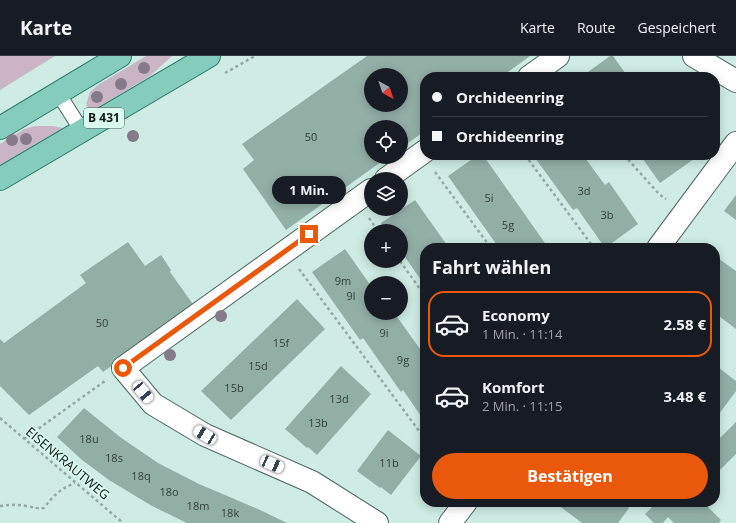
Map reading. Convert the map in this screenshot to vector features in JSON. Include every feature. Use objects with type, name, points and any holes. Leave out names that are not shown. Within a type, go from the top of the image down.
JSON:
[{"type":"main road","points":[[0,128],[120,56]]},
{"type":"main road","name":"B 431","points":[[0,179],[209,56]]},
{"type":"street","points":[[535,72],[558,56]]},
{"type":"street","points":[[694,56],[736,80]]},
{"type":"street","points":[[714,56],[736,80]]},
{"type":"street","points":[[662,243],[736,142]]},
{"type":"street","points":[[396,172],[420,154]]},
{"type":"street","points":[[364,195],[123,368],[154,404],[173,416],[205,435],[312,482],[377,523]]},
{"type":"street","points":[[450,523],[462,507]]},
{"type":"lane","points":[[58,92],[82,131]]},
{"type":"path","points":[[429,160],[488,243]]},
{"type":"path","points":[[529,160],[590,243]]},
{"type":"path","points":[[628,160],[659,194],[684,213]]},
{"type":"path","points":[[286,251],[420,432]]},
{"type":"path","points":[[405,268],[420,289]]},
{"type":"path","points":[[24,439],[123,368]]},
{"type":"path","name":"EISENKRAUTWEG","points":[[0,418],[123,523]]},
{"type":"path","points":[[0,506],[15,504],[37,509],[44,508],[63,488],[75,483]]},
{"type":"shaded area","points":[[0,56],[55,56],[0,90]]},
{"type":"shaded area","points":[[146,56],[172,56],[150,76],[92,111],[86,105],[90,92],[98,85]]},
{"type":"shaded area","points":[[35,126],[52,126],[63,128],[0,165],[0,144],[24,129]]},
{"type":"building","points":[[367,56],[530,56],[508,72],[420,72],[420,135],[408,143],[408,120],[364,120],[364,164],[378,164],[367,172],[364,172],[364,174],[286,230],[243,169],[254,160],[242,144]]},
{"type":"building","points":[[610,56],[613,56],[624,72],[588,72]]},
{"type":"building","points":[[471,160],[487,160],[545,243],[495,243],[448,176]]},
{"type":"building","points":[[537,160],[587,160],[605,185],[609,182],[638,224],[612,243],[602,243],[577,208],[573,210]]},
{"type":"building","points":[[644,160],[693,160],[660,183]]},
{"type":"building","points":[[736,195],[736,220],[724,211]]},
{"type":"building","points":[[415,200],[445,243],[420,243],[420,279],[408,261],[408,224],[381,223],[391,216],[408,216],[408,205]]},
{"type":"building","points":[[128,242],[145,266],[161,255],[171,270],[170,272],[195,307],[103,372],[98,366],[29,415],[0,386],[0,339],[4,343],[86,283],[80,275]]},
{"type":"building","points":[[345,249],[364,276],[364,320],[399,320],[420,349],[420,415],[403,390],[401,392],[363,338],[360,340],[312,272]]},
{"type":"building","points":[[720,260],[736,271],[736,329],[720,317]]},
{"type":"building","points":[[297,299],[325,329],[231,420],[201,391]]},
{"type":"building","points":[[341,366],[371,394],[317,455],[285,429]]},
{"type":"building","points":[[720,369],[736,381],[736,391],[720,413]]},
{"type":"building","points":[[84,408],[120,437],[158,463],[199,484],[287,523],[187,523],[152,506],[109,480],[82,460],[57,437]]},
{"type":"building","points":[[736,422],[736,454],[720,470],[720,438]]},
{"type":"building","points":[[388,430],[420,455],[420,457],[391,495],[357,471]]},
{"type":"building","points":[[561,507],[629,508],[618,523],[582,523]]},
{"type":"building","points":[[652,507],[708,507],[721,520],[719,523],[674,523],[668,517],[663,523],[654,523],[645,514]]},
{"type":"route","points":[[123,368],[309,234]]}]
